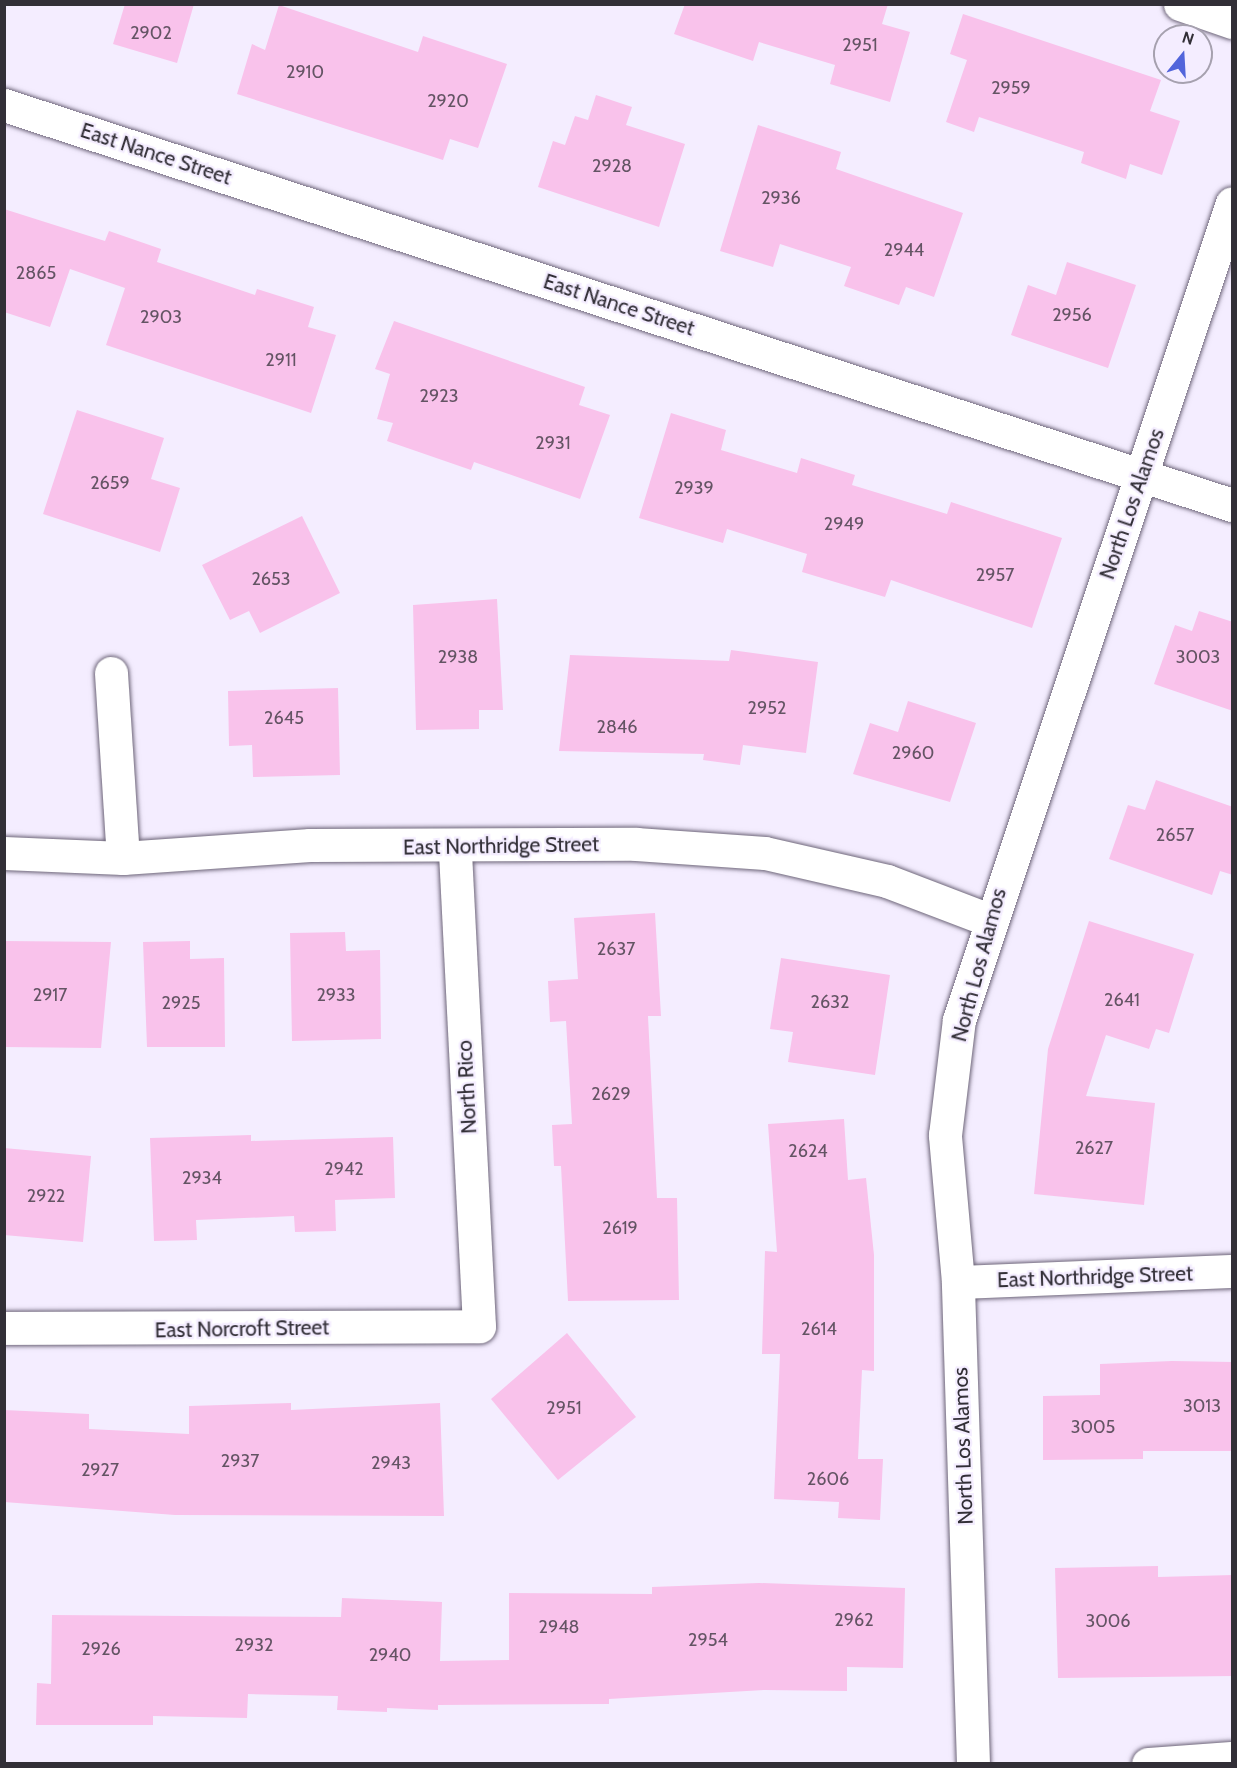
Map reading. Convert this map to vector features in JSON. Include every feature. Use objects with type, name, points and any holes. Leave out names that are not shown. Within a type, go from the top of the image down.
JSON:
[{"type":"street","points":[[1180,4],[1233,22]]},
{"type":"street","name":"East Nance Street","points":[[4,105],[1233,505]]},
{"type":"street","name":"North Los Alamos","points":[[973,1764],[958,1282],[945,1135],[959,1020],[988,920],[1142,475],[1233,203]]},
{"type":"street","points":[[111,674],[123,858]]},
{"type":"street","name":"East Northridge Street","points":[[4,853],[123,858],[310,845],[455,848],[636,844],[765,853],[887,881],[988,920]]},
{"type":"street","name":"North Rico","points":[[455,848],[479,1326]]},
{"type":"street","name":"East Northridge Street","points":[[958,1282],[1233,1271]]},
{"type":"street","name":"East Norcroft Street","points":[[4,1328],[479,1326]]},
{"type":"street","points":[[1148,1764],[1233,1758]]},
{"type":"building","points":[[125,4],[194,4],[177,63],[113,44]]},
{"type":"building","points":[[685,4],[888,4],[882,24],[910,32],[890,102],[830,84],[835,65],[759,42],[753,61],[674,34]]},
{"type":"building","points":[[279,5],[418,52],[423,36],[507,64],[478,148],[450,139],[443,160],[237,94],[252,44],[265,50]]},
{"type":"building","points":[[963,14],[1153,77],[1153,84],[1160,84],[1150,111],[1180,121],[1162,175],[1130,164],[1126,179],[1081,163],[1084,152],[979,117],[974,132],[946,122],[967,60],[950,54]]},
{"type":"building","points":[[596,95],[632,107],[626,125],[685,144],[659,227],[538,187],[553,141],[565,145],[575,116],[588,120]]},
{"type":"building","points":[[758,125],[841,152],[836,169],[963,213],[934,297],[906,287],[899,305],[844,286],[851,267],[780,244],[773,267],[720,251]]},
{"type":"building","points":[[4,209],[105,241],[109,231],[161,249],[157,262],[255,295],[257,289],[314,307],[308,327],[336,335],[311,413],[106,345],[125,288],[70,269],[50,327],[4,312]]},
{"type":"building","points":[[1067,262],[1136,285],[1108,368],[1011,335],[1028,285],[1056,295]]},
{"type":"building","points":[[394,321],[585,387],[579,405],[610,415],[580,499],[474,462],[471,470],[387,441],[393,423],[377,419],[390,374],[375,369]]},
{"type":"building","points":[[77,410],[164,438],[151,479],[180,488],[160,552],[43,514]]},
{"type":"building","points":[[671,413],[726,430],[721,450],[797,473],[801,458],[855,475],[852,485],[947,514],[951,502],[1062,538],[1032,628],[891,580],[885,597],[802,572],[807,554],[727,529],[723,543],[639,518]]},
{"type":"building","points":[[302,516],[340,593],[260,633],[249,611],[230,620],[202,565]]},
{"type":"building","points":[[497,599],[503,710],[479,710],[479,729],[416,730],[413,605]]},
{"type":"building","points":[[1199,611],[1233,622],[1233,711],[1154,684],[1175,625],[1192,631]]},
{"type":"building","points":[[731,650],[818,662],[806,753],[743,745],[740,765],[703,760],[704,754],[559,751],[570,655],[729,661]]},
{"type":"building","points":[[338,688],[340,775],[253,777],[252,745],[229,746],[228,691]]},
{"type":"building","points":[[908,701],[976,723],[950,802],[853,774],[870,723],[898,732]]},
{"type":"building","points":[[1156,780],[1233,807],[1233,875],[1220,871],[1212,895],[1109,859],[1128,805],[1145,810]]},
{"type":"building","points":[[655,913],[661,1016],[648,1016],[657,1198],[677,1198],[679,1300],[568,1301],[561,1166],[554,1166],[552,1125],[572,1124],[566,1021],[550,1022],[548,981],[578,979],[574,918]]},
{"type":"building","points":[[1089,921],[1194,954],[1169,1033],[1156,1029],[1149,1049],[1106,1035],[1086,1096],[1155,1103],[1144,1205],[1034,1194],[1048,1049]]},
{"type":"building","points":[[345,932],[346,951],[380,950],[381,1039],[292,1041],[290,933]]},
{"type":"building","points":[[4,941],[111,942],[101,1048],[4,1047]]},
{"type":"building","points":[[190,941],[190,959],[224,958],[225,1047],[147,1047],[143,942]]},
{"type":"building","points":[[781,958],[890,975],[875,1075],[788,1062],[793,1032],[770,1029]]},
{"type":"building","points":[[844,1119],[848,1180],[866,1178],[874,1255],[874,1371],[862,1370],[858,1459],[883,1459],[880,1520],[838,1518],[839,1502],[774,1499],[780,1354],[762,1354],[765,1251],[777,1252],[768,1124]]},
{"type":"building","points":[[251,1135],[251,1141],[393,1137],[395,1198],[335,1200],[336,1231],[295,1232],[294,1216],[196,1220],[197,1240],[154,1241],[150,1138]]},
{"type":"building","points":[[4,1148],[91,1156],[83,1242],[4,1235]]},
{"type":"building","points":[[567,1333],[636,1417],[558,1480],[491,1399]]},
{"type":"building","points":[[1172,1361],[1233,1362],[1233,1451],[1143,1451],[1143,1459],[1043,1460],[1043,1396],[1100,1395],[1100,1364]]},
{"type":"building","points":[[291,1403],[291,1410],[440,1403],[444,1516],[175,1515],[4,1502],[4,1410],[89,1414],[89,1429],[189,1434],[189,1406]]},
{"type":"building","points":[[1158,1566],[1158,1577],[1233,1575],[1233,1676],[1058,1678],[1055,1568]]},
{"type":"building","points":[[759,1583],[905,1588],[903,1668],[847,1667],[847,1691],[764,1690],[609,1699],[609,1704],[438,1705],[438,1710],[387,1708],[387,1712],[337,1710],[338,1696],[248,1694],[247,1718],[153,1716],[153,1725],[36,1725],[37,1683],[51,1684],[52,1615],[341,1617],[342,1598],[442,1602],[440,1661],[509,1660],[509,1593],[652,1594],[652,1587]]}]
